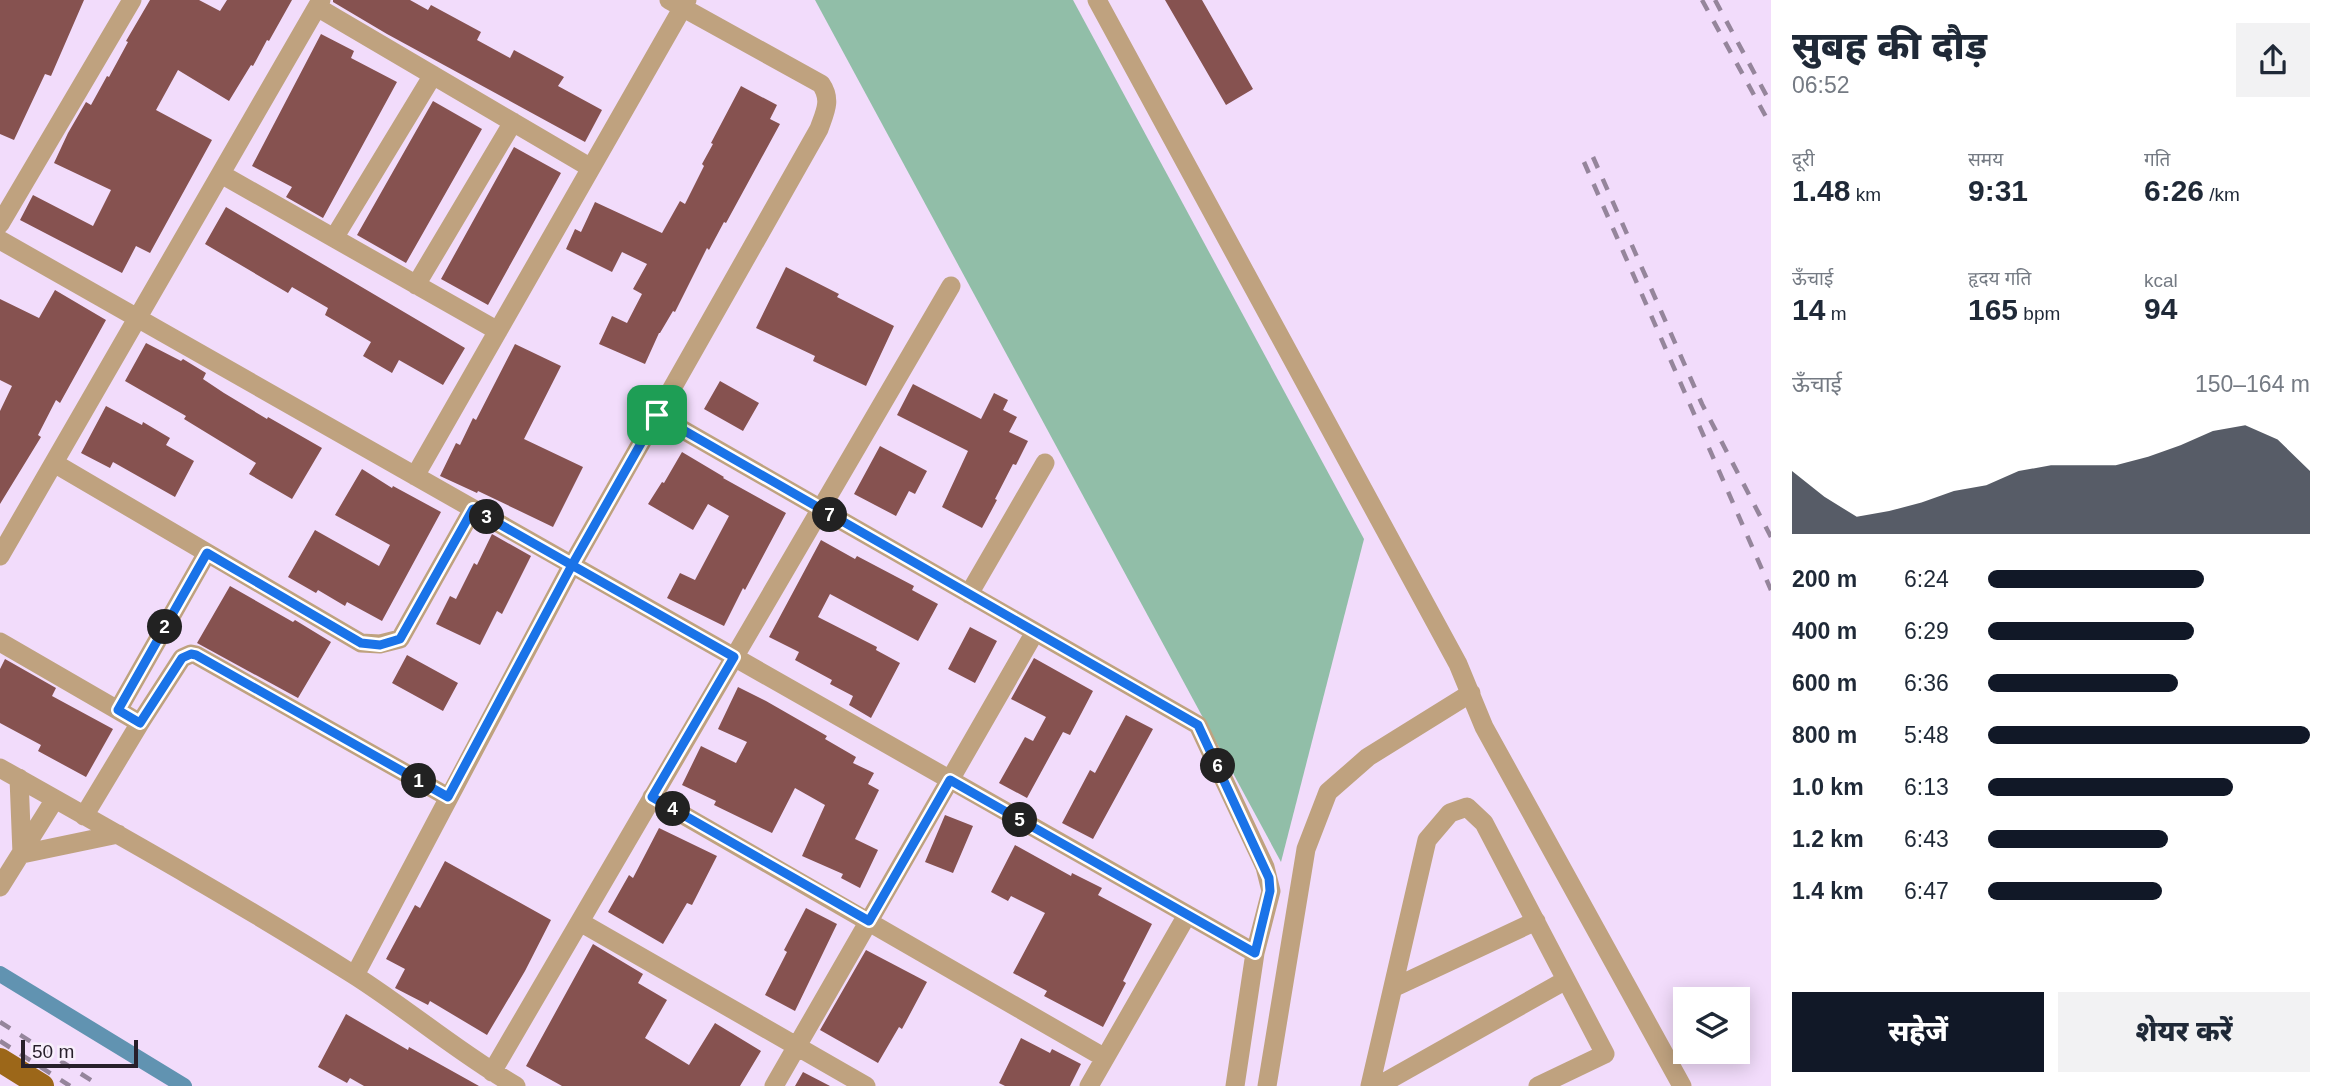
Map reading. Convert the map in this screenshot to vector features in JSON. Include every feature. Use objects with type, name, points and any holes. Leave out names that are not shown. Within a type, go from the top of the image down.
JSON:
[{"type":"main road","points":[[0,1060],[42,1086]]},
{"type":"street","points":[[0,224],[132,0]]},
{"type":"street","points":[[1097,0],[1452,652],[1484,727],[1682,1086]]},
{"type":"street","points":[[355,975],[572,565],[819,129],[828,102],[821,84],[680,3],[591,168],[415,476]]},
{"type":"street","points":[[0,556],[319,4],[591,168]]},
{"type":"street","points":[[334,238],[433,75]]},
{"type":"street","points":[[416,285],[513,122]]},
{"type":"street","points":[[221,174],[498,331]]},
{"type":"street","points":[[0,240],[1255,953]]},
{"type":"street","points":[[492,1072],[951,286]]},
{"type":"street","points":[[657,415],[1198,725],[1269,878],[1270,891],[1255,953],[1235,1086]]},
{"type":"street","points":[[54,463],[361,643],[380,645],[400,639],[473,509]]},
{"type":"street","points":[[969,594],[1045,463]]},
{"type":"street","points":[[118,710],[207,553]]},
{"type":"street","points":[[774,1086],[1035,632]]},
{"type":"street","points":[[0,642],[140,723]]},
{"type":"street","points":[[84,816],[182,658],[191,654],[448,797]]},
{"type":"street","points":[[1267,1086],[1306,849],[1328,792],[1368,758],[1471,693]]},
{"type":"street","points":[[0,768],[118,834],[355,975],[516,1086]]},
{"type":"street","points":[[19,778],[22,854]]},
{"type":"street","points":[[652,797],[1105,1058]]},
{"type":"street","points":[[0,887],[55,799]]},
{"type":"street","points":[[1370,1086],[1427,840],[1450,813],[1467,807],[1484,823],[1605,1054],[1538,1086]]},
{"type":"street","points":[[22,854],[118,834]]},
{"type":"street","points":[[1089,1086],[1187,915]]},
{"type":"street","points":[[1393,988],[1536,921]]},
{"type":"street","points":[[580,922],[866,1086]]},
{"type":"street","points":[[1378,1086],[1566,979]]},
{"type":"green space","points":[[815,0],[1073,0],[1364,539],[1281,862]]},
{"type":"building","points":[[0,0],[84,0],[51,76],[45,74],[14,140],[0,134]]},
{"type":"building","points":[[150,0],[199,0],[220,11],[227,0],[292,0],[269,41],[267,40],[229,101],[178,70],[156,110],[212,140],[150,253],[136,246],[122,273],[20,220],[33,195],[93,226],[111,190],[54,163],[86,102],[91,105],[107,76],[109,77]]},
{"type":"building","points":[[333,0],[410,0],[428,10],[431,5],[481,32],[477,40],[510,58],[514,50],[564,77],[558,86],[602,110],[585,142],[387,34]]},
{"type":"building","points":[[1165,0],[1202,0],[1253,89],[1226,105]]},
{"type":"building","points":[[321,34],[354,51],[351,58],[397,82],[323,218],[286,197],[292,187],[252,166]]},
{"type":"building","points":[[741,86],[777,105],[770,119],[780,124],[726,223],[724,222],[709,250],[707,248],[675,312],[673,311],[659,333],[645,364],[599,344],[612,316],[627,323],[642,294],[633,289],[647,264],[622,252],[612,272],[566,249],[575,229],[581,232],[595,202],[662,233],[680,201],[685,204],[704,166],[702,164],[713,144],[711,143]]},
{"type":"building","points":[[433,101],[482,129],[406,263],[357,235]]},
{"type":"building","points":[[514,147],[561,173],[488,305],[441,279]]},
{"type":"building","points":[[226,207],[465,348],[443,385],[399,360],[392,373],[363,356],[371,342],[325,315],[328,308],[292,287],[288,293],[205,244]]},
{"type":"building","points":[[786,267],[894,326],[866,386],[813,361],[815,356],[756,328]]},
{"type":"building","points":[[55,290],[106,320],[60,403],[56,400],[38,435],[41,437],[0,504],[0,411],[12,386],[0,380],[0,299],[39,318]]},
{"type":"building","points":[[146,343],[181,361],[183,359],[206,373],[203,379],[224,393],[322,448],[292,499],[249,474],[256,463],[184,419],[186,416],[125,381]]},
{"type":"building","points":[[515,344],[561,366],[524,439],[583,467],[553,527],[440,476],[456,443],[460,445],[473,418],[476,420]]},
{"type":"building","points":[[720,381],[759,403],[743,431],[704,409]]},
{"type":"building","points":[[913,384],[981,419],[994,393],[1008,400],[1003,410],[1017,417],[1009,432],[1028,441],[1016,465],[1013,464],[982,528],[942,507],[968,451],[897,415]]},
{"type":"building","points":[[106,406],[142,425],[143,422],[170,438],[166,445],[194,461],[175,497],[113,462],[110,468],[81,453]]},
{"type":"building","points":[[880,446],[927,471],[915,494],[909,491],[896,516],[854,494]]},
{"type":"building","points":[[682,452],[786,513],[724,626],[667,598],[680,573],[695,580],[729,516],[708,504],[693,530],[648,504]]},
{"type":"building","points":[[362,469],[392,488],[393,486],[441,512],[382,621],[347,602],[345,606],[318,590],[316,593],[288,577],[315,530],[379,566],[390,545],[335,515]]},
{"type":"building","points":[[492,534],[531,556],[502,614],[497,611],[480,645],[436,624],[450,596],[456,599]]},
{"type":"building","points":[[821,540],[914,586],[912,590],[938,604],[918,641],[830,594],[818,617],[877,647],[876,650],[900,663],[871,718],[849,705],[853,696],[830,684],[832,680],[795,660],[799,652],[769,637]]},
{"type":"building","points":[[230,586],[331,642],[298,698],[197,643]]},
{"type":"building","points":[[970,627],[997,641],[975,683],[948,669]]},
{"type":"building","points":[[407,655],[458,683],[443,711],[392,683]]},
{"type":"building","points":[[1034,658],[1093,691],[1070,735],[1063,732],[1027,798],[999,783],[1025,737],[1033,741],[1046,717],[1011,699]]},
{"type":"building","points":[[5,659],[56,688],[52,696],[113,729],[86,777],[38,751],[41,745],[0,723],[0,669]]},
{"type":"building","points":[[738,687],[827,736],[825,739],[856,757],[853,763],[874,773],[868,784],[879,790],[855,839],[878,850],[860,888],[841,878],[843,874],[802,856],[825,805],[795,788],[772,833],[714,805],[716,801],[682,785],[701,746],[736,763],[747,742],[718,729]]},
{"type":"building","points":[[1126,715],[1153,729],[1093,839],[1062,823],[1090,770],[1095,773]]},
{"type":"building","points":[[945,815],[973,826],[953,873],[925,862]]},
{"type":"building","points":[[659,828],[717,856],[692,905],[687,903],[663,944],[608,912],[629,875],[633,878]]},
{"type":"building","points":[[1015,845],[1071,876],[1072,873],[1102,888],[1098,895],[1152,924],[1103,1027],[1044,996],[1047,991],[1013,973],[1045,913],[1011,896],[1008,901],[991,892]]},
{"type":"building","points":[[445,861],[551,920],[487,1035],[430,1001],[428,1005],[395,988],[405,969],[386,959],[415,905],[420,908]]},
{"type":"building","points":[[806,908],[837,924],[795,1011],[765,995]]},
{"type":"building","points":[[593,944],[643,974],[638,983],[667,1000],[645,1038],[689,1065],[715,1023],[761,1051],[740,1086],[562,1086],[526,1066]]},
{"type":"building","points":[[866,950],[927,982],[902,1029],[899,1027],[878,1063],[820,1030]]},
{"type":"building","points":[[346,1014],[408,1050],[409,1047],[479,1086],[364,1086],[350,1078],[347,1083],[318,1067]]},
{"type":"building","points":[[1021,1038],[1050,1053],[1052,1049],[1081,1064],[1070,1086],[1005,1086],[999,1083]]},
{"type":"building","points":[[803,1072],[830,1086],[795,1086]]},
{"type":"waterway","points":[[0,974],[184,1086]]},
{"type":"railway","points":[[1702,0],[1771,126]]},
{"type":"railway","points":[[1715,0],[1771,104]]},
{"type":"railway","points":[[1593,157],[1702,404],[1771,537]]},
{"type":"railway","points":[[1584,162],[1771,590]]},
{"type":"railway","points":[[0,1022],[100,1086]]},
{"type":"railway","points":[[0,1041],[70,1086]]},
{"type":"route","points":[[657,415],[572,565],[448,797],[196,655],[182,658],[140,723],[118,710],[207,553],[361,643],[380,645],[400,639],[473,509],[572,565],[734,657],[652,797],[869,921],[950,780],[1255,953],[1270,891],[1269,878],[1198,725],[657,415]]}]
